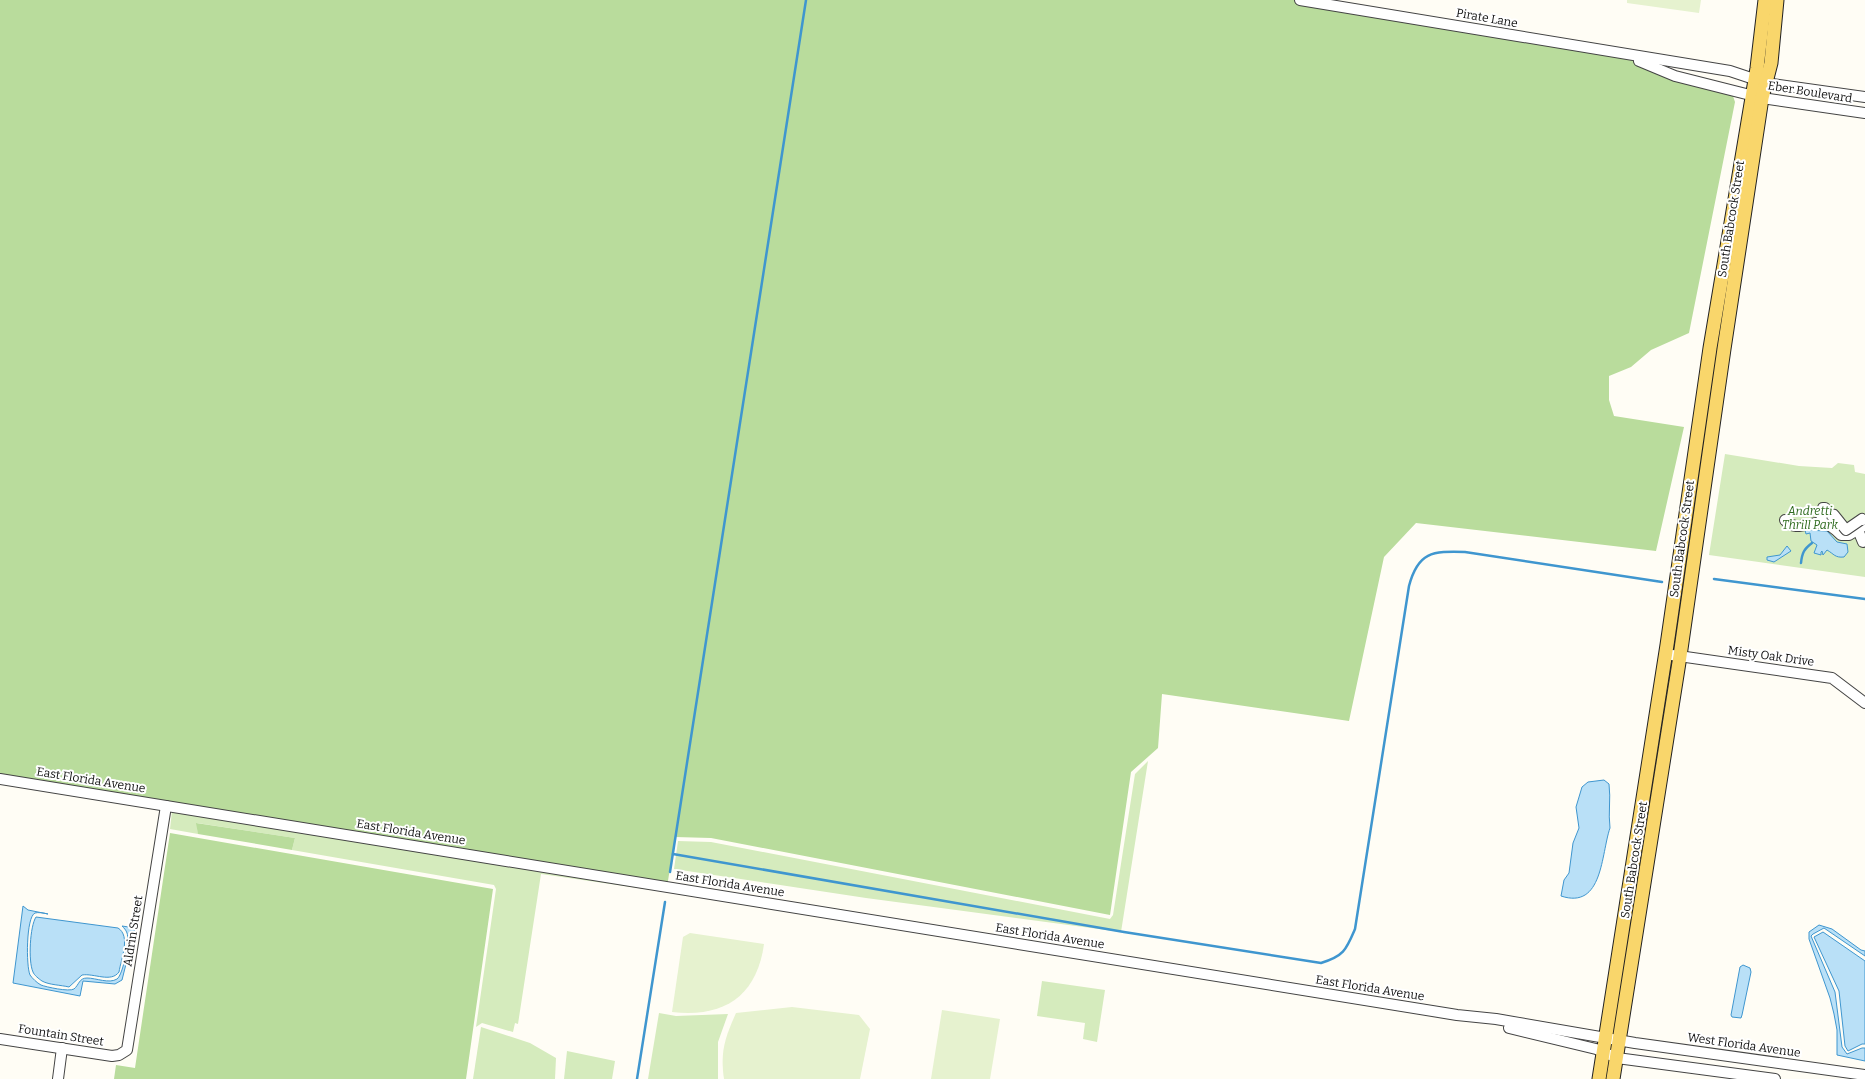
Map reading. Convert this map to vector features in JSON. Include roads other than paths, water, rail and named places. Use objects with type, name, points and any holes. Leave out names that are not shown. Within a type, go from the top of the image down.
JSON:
[{"type":"main road","name":"South Babcock Street","points":[[1613,1079],[1617,1058],[1613,1040],[1665,654],[1710,348],[1761,81],[1765,0]]},
{"type":"main road","name":"South Babcock Street","points":[[1761,81],[1770,63],[1777,0]]},
{"type":"main road","name":"South Babcock Street","points":[[1599,1079],[1605,1052],[1613,1040],[1680,656],[1724,349],[1757,97]]},
{"type":"street","name":"Pirate Lane","points":[[1300,0],[1730,71],[1761,81]]},
{"type":"street","name":"Pirate Lane","points":[[1623,54],[1675,76],[1757,97]]},
{"type":"street","name":"Eber Boulevard","points":[[1761,81],[1865,97]]},
{"type":"street","name":"Eber Boulevard","points":[[1757,97],[1865,113]]},
{"type":"street","points":[[1821,523],[1823,508],[1825,508]]},
{"type":"street","points":[[1832,516],[1834,515],[1846,530],[1862,519],[1861,524],[1863,542]]},
{"type":"street","points":[[1785,520],[1789,525],[1804,528],[1821,523],[1832,526],[1841,535],[1850,535],[1861,524]]},
{"type":"street","name":"Misty Oak Drive","points":[[1665,654],[1832,678],[1863,698]]},
{"type":"street","name":"East Florida Avenue","points":[[0,779],[1456,1015],[1496,1019],[1613,1040]]},
{"type":"street","name":"Aldrin Street","points":[[119,1055],[127,1050],[129,1044],[166,806]]},
{"type":"street","name":"East Florida Avenue","points":[[1456,1015],[1605,1052],[1617,1058]]},
{"type":"street","name":"Fountain Street","points":[[0,1039],[112,1056],[119,1055]]},
{"type":"street","name":"West Florida Avenue","points":[[1613,1040],[1865,1075]]},
{"type":"street","points":[[58,1079],[62,1048]]},
{"type":"street","points":[[1733,1077],[1736,1056]]},
{"type":"street","points":[[1617,1058],[1733,1077],[1775,1079]]},
{"type":"water","points":[[1805,530],[1827,531],[1837,542],[1847,544],[1848,552],[1844,557],[1837,556],[1827,550],[1823,555],[1822,551],[1821,555],[1814,553],[1817,545],[1811,541],[1810,533],[1806,534]]},
{"type":"water","points":[[1787,546],[1791,551],[1774,562],[1767,560],[1767,557],[1780,555]]},
{"type":"water","points":[[1604,780],[1609,784],[1610,828],[1598,877],[1593,887],[1585,895],[1575,898],[1561,896],[1564,880],[1569,873],[1573,843],[1579,828],[1576,807],[1582,787],[1588,782]]},
{"type":"water","points":[[23,906],[28,910],[43,913],[35,913],[32,916],[28,932],[27,952],[29,970],[30,975],[38,983],[52,988],[71,990],[74,989],[84,978],[106,981],[117,979],[124,965],[128,943],[126,930],[122,926],[135,928],[122,980],[115,984],[83,981],[80,996],[13,983]]},
{"type":"water","points":[[36,917],[118,928],[124,936],[125,942],[119,972],[112,977],[82,975],[69,987],[42,981],[37,977],[31,967],[31,935]]},
{"type":"water","points":[[1819,925],[1832,929],[1861,950],[1865,951],[1865,956],[1824,928],[1811,936],[1835,992],[1842,1047],[1847,1054],[1865,1048],[1865,1061],[1837,1055],[1837,1030],[1834,1014],[1830,998],[1809,939],[1809,932]]},
{"type":"water","points":[[1823,932],[1865,961],[1865,1044],[1848,1051],[1845,1046],[1839,991],[1814,937]]},
{"type":"water","points":[[1743,965],[1750,968],[1751,972],[1742,1015],[1741,1018],[1732,1017],[1731,1015],[1740,967]]},
{"type":"waterway","points":[[670,872],[806,0]]},
{"type":"waterway","points":[[1801,563],[1804,552],[1812,543]]},
{"type":"waterway","points":[[673,854],[1124,932],[1321,963],[1339,955],[1346,947],[1355,929],[1409,586],[1417,566],[1422,560],[1435,553],[1465,552],[1662,582]]},
{"type":"waterway","points":[[1714,579],[1865,599]]},
{"type":"waterway","points":[[637,1079],[665,902]]},
{"type":"park label","name":"Andretti Thrill Park","points":[[1810,518]]}]
